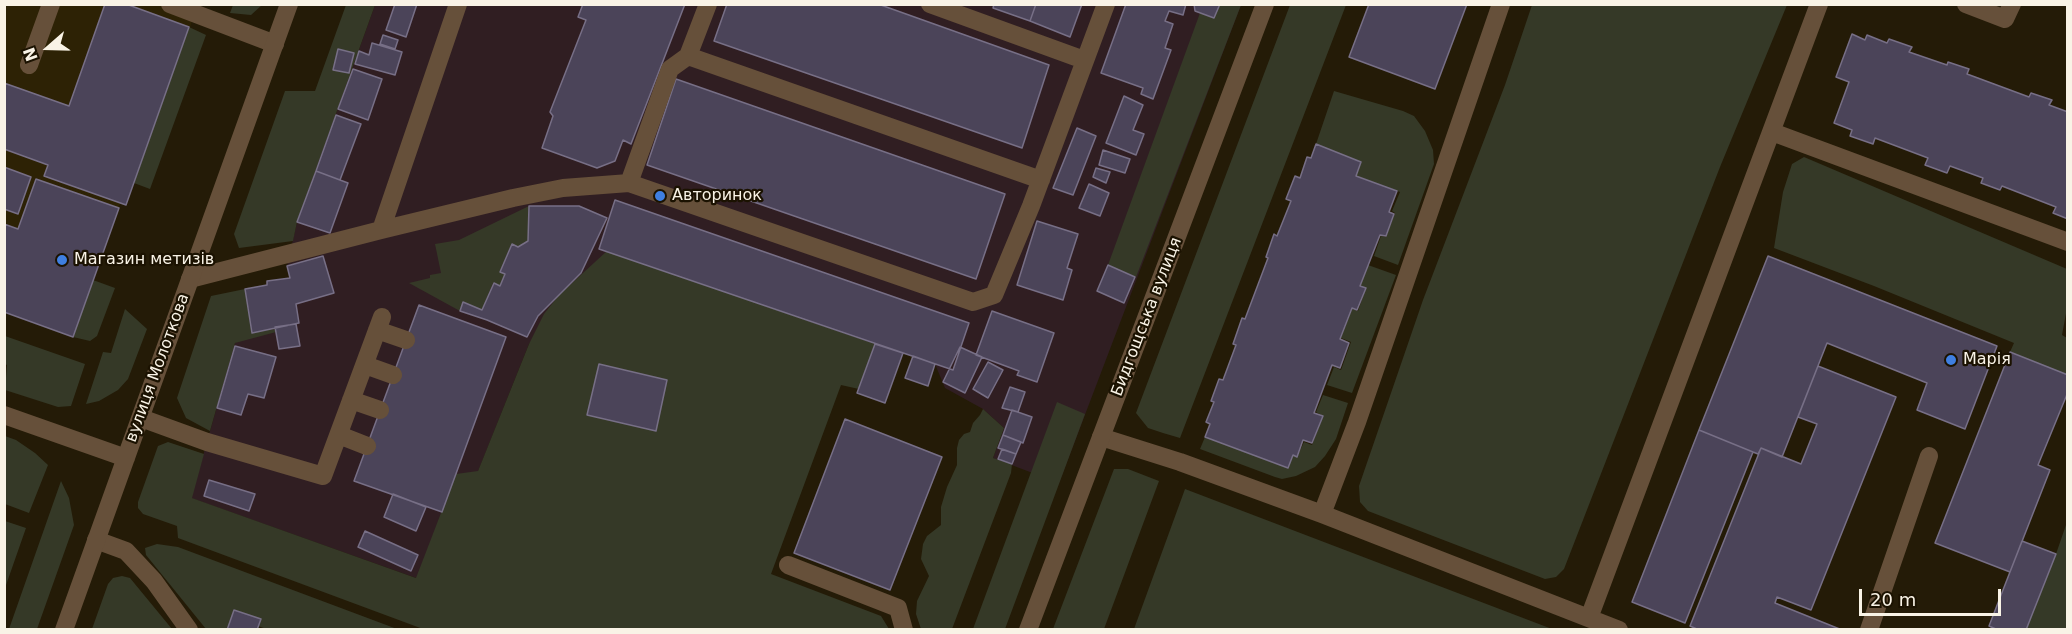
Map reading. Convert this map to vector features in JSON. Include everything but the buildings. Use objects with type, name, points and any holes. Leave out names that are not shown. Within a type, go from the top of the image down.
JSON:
[{"type":"street","points":[[29,65],[51,4]]},
{"type":"street","points":[[170,4],[275,44]]},
{"type":"street","name":"вулиця Молоткова","points":[[64,630],[289,4]]},
{"type":"street","points":[[381,230],[458,4]]},
{"type":"street","points":[[629,183],[670,69],[688,56],[708,4]]},
{"type":"street","points":[[930,4],[1084,60]]},
{"type":"street","points":[[190,279],[381,230],[563,188],[629,183],[973,302],[994,295],[1041,180],[1106,4]]},
{"type":"street","name":"Бидгощська вулиця","points":[[1028,630],[1265,4]]},
{"type":"street","points":[[1322,514],[1357,422],[1502,4]]},
{"type":"street","points":[[1589,618],[1819,4]]},
{"type":"street","points":[[1966,4],[2005,19],[2012,4]]},
{"type":"street","points":[[688,56],[1041,180]]},
{"type":"street","points":[[1772,132],[2067,242]]},
{"type":"street","points":[[141,418],[207,442],[323,476],[380,324],[406,340]]},
{"type":"street","points":[[364,364],[393,375]]},
{"type":"street","points":[[351,400],[380,410]]},
{"type":"street","points":[[4,415],[126,458]]},
{"type":"street","points":[[339,435],[367,446]]},
{"type":"street","points":[[1101,437],[1180,462],[1322,514],[1619,630]]},
{"type":"street","points":[[1869,630],[1929,456]]},
{"type":"street","points":[[96,540],[126,551],[154,580],[189,630]]},
{"type":"street","points":[[788,565],[898,608],[904,630]]},
{"type":"shaded area","points":[[4,5],[198,5],[126,205],[120,204],[73,337],[5,312]]},
{"type":"shaded area","name":"Авторинок","points":[[375,5],[1241,5],[1059,483],[993,458],[1004,428],[983,409],[945,388],[935,364],[607,252],[529,344],[433,584],[191,498],[235,343],[253,333],[245,289],[267,285],[267,281],[290,278],[287,266],[297,222]]},
{"type":"green space","points":[[233,4],[262,5],[251,15],[230,13]]},
{"type":"green space","points":[[346,5],[375,5],[297,222],[293,241],[239,248],[234,234],[285,91],[315,91]]},
{"type":"green space","points":[[1220,5],[1241,5],[1136,277],[1108,265],[1200,13]]},
{"type":"green space","points":[[1290,5],[1346,5],[1180,438],[1148,428],[1136,413]]},
{"type":"green space","points":[[1532,5],[1787,5],[1720,167],[1564,569],[1556,577],[1545,579],[1368,511],[1360,502],[1359,486],[1423,300],[1505,85]]},
{"type":"green space","points":[[189,27],[206,35],[150,189],[134,183]]},
{"type":"green space","points":[[1334,91],[1414,116],[1425,131],[1433,150],[1434,164],[1398,265],[1374,256],[1381,236],[1386,237],[1395,213],[1392,211],[1400,192],[1356,176],[1361,162],[1316,144]]},
{"type":"green space","points":[[1804,157],[2067,269],[2067,308],[2062,335],[2067,338],[2067,375],[2010,352],[2014,343],[1774,248],[1783,192],[1792,164]]},
{"type":"green space","points":[[529,206],[528,241],[518,247],[511,245],[500,272],[505,274],[500,286],[493,283],[482,310],[463,302],[460,311],[409,283],[441,273],[435,244],[459,240]]},
{"type":"green space","points":[[607,251],[875,344],[859,389],[841,385],[771,574],[881,616],[889,629],[423,629],[178,538],[177,526],[143,514],[138,508],[138,502],[158,446],[168,442],[204,454],[192,498],[416,578],[456,474],[478,471],[529,344],[544,314],[559,295]]},
{"type":"green space","points":[[1368,265],[1396,275],[1352,393],[1327,385],[1334,367],[1341,370],[1351,342],[1341,338],[1352,309],[1358,311],[1366,288],[1360,286]]},
{"type":"green space","points":[[93,280],[115,288],[97,336],[90,341],[73,337]]},
{"type":"green space","points":[[245,289],[253,332],[276,329],[276,332],[235,343],[210,431],[186,418],[177,398],[211,296]]},
{"type":"green space","points":[[125,309],[147,329],[128,379],[118,390],[99,401],[86,404],[103,352],[111,353]]},
{"type":"green space","points":[[5,336],[85,364],[71,406],[58,407],[5,390],[7,365],[5,364]]},
{"type":"green space","points":[[1323,395],[1348,403],[1336,439],[1325,456],[1315,467],[1296,476],[1282,479],[1200,449],[1205,437],[1288,468],[1293,455],[1297,457],[1304,442],[1312,445],[1323,416],[1316,412]]},
{"type":"green space","points":[[1057,402],[1085,414],[1005,629],[973,629]]},
{"type":"green space","points":[[983,409],[1004,428],[993,458],[1012,464],[1011,473],[952,629],[921,629],[916,614],[917,601],[929,576],[921,559],[923,544],[927,536],[941,525],[941,507],[957,465],[959,440],[964,434],[970,432],[973,423]]},
{"type":"green space","points":[[5,436],[16,440],[48,465],[29,513],[5,504]]},
{"type":"green space","points":[[1114,469],[1128,469],[1159,481],[1104,629],[1053,629]]},
{"type":"green space","points":[[61,481],[69,498],[74,525],[37,629],[9,629]]},
{"type":"green space","points":[[1185,489],[1552,629],[1134,629]]},
{"type":"green space","points":[[4,521],[26,528],[5,588]]},
{"type":"green space","points":[[2067,522],[2067,629],[2026,630],[2056,554]]},
{"type":"green space","points":[[157,544],[178,547],[397,629],[269,630],[258,626],[257,629],[260,619],[235,610],[227,629],[206,629],[146,555],[145,548]]},
{"type":"green space","points":[[122,576],[130,578],[172,629],[92,629],[108,584],[113,578]]},
{"type":"place","name":"Авторинок","points":[[660,196]]},
{"type":"place","name":"Магазин метизів","points":[[62,260]]},
{"type":"place","name":"Марія","points":[[1951,360]]}]
